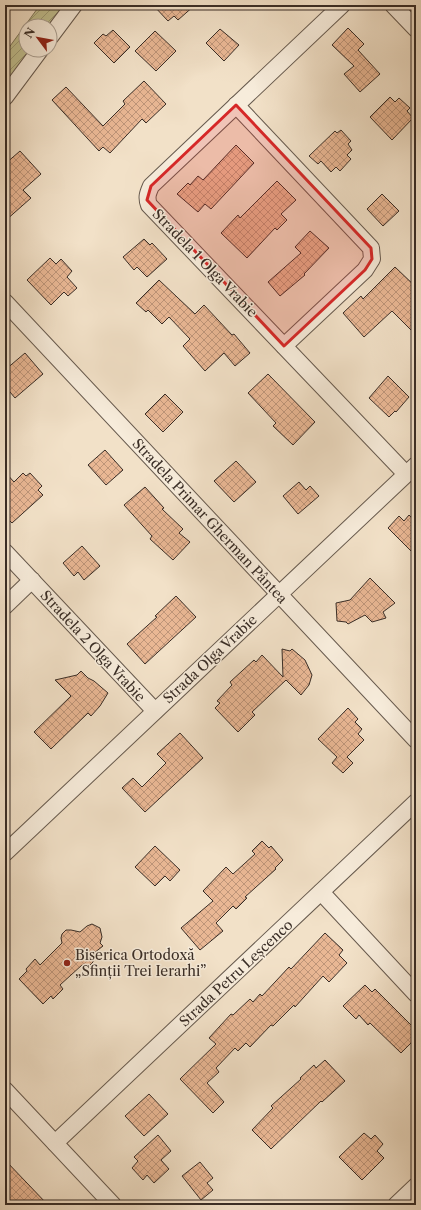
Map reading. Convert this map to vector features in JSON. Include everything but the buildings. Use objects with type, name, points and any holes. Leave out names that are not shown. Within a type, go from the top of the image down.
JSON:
[{"type":"street","points":[[58,26],[74,5]]},
{"type":"street","name":"Stradela 1 Olga Vrabie","points":[[342,5],[151,186],[147,194],[147,200],[149,205],[284,346],[411,470]]},
{"type":"street","points":[[394,5],[416,29]]},
{"type":"street","points":[[5,98],[34,58]]},
{"type":"street","points":[[236,105],[371,248],[372,259],[366,270],[284,346]]},
{"type":"street","name":"Stradela Primar Gherman Pântea","points":[[5,302],[416,740]]},
{"type":"street","name":"Strada Olga Vrabie","points":[[5,853],[411,470]]},
{"type":"street","name":"Stradela 2 Olga Vrabie","points":[[5,552],[155,711]]},
{"type":"street","name":"Stradela 2 Olga Vrabie","points":[[5,606],[32,580]]},
{"type":"street","name":"Strada Petru Leșcenco","points":[[55,1143],[416,802]]},
{"type":"street","points":[[321,892],[416,994]]},
{"type":"street","points":[[5,1090],[113,1205]]},
{"type":"street","points":[[396,1205],[416,1186]]},
{"type":"highlighted area","points":[[236,105],[371,248],[372,259],[365,270],[284,346],[147,200],[151,186]]},
{"type":"shaded area","points":[[40,5],[68,5],[57,18],[31,18]]},
{"type":"shaded area","points":[[18,35],[18,58],[28,58],[5,88],[5,53]]},
{"type":"place","name":"Biserica Ortodoxă „Sfinții Trei Ierarhi”","points":[[67,963]]}]
